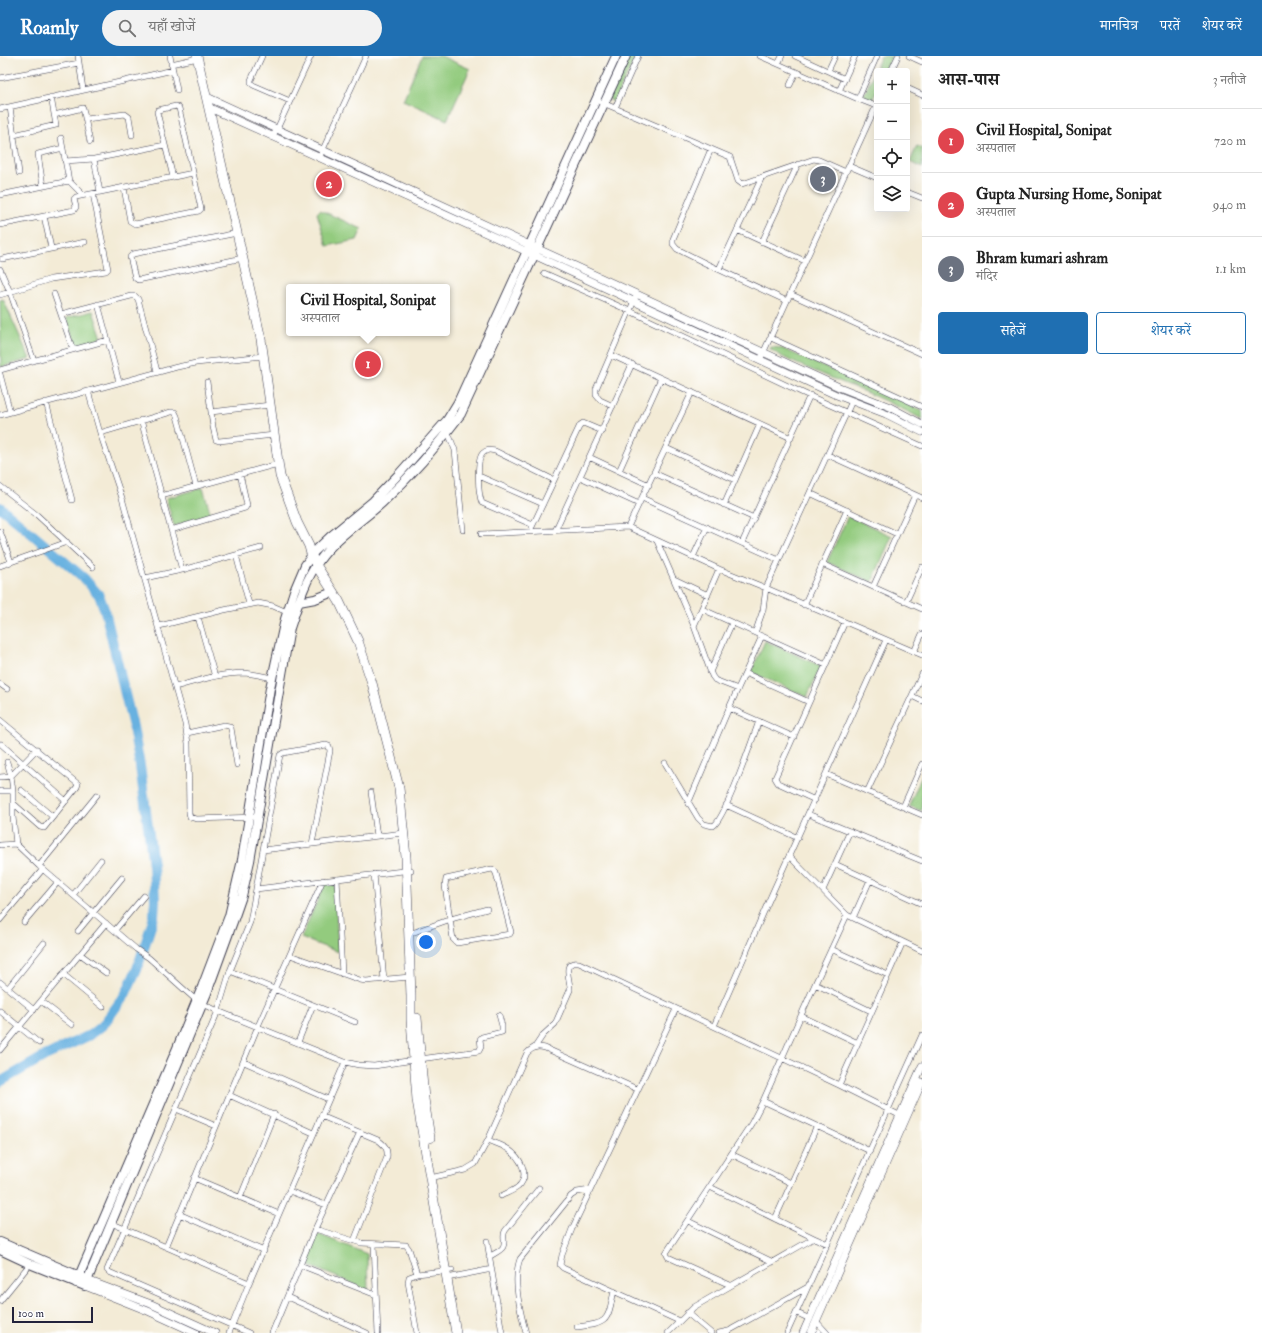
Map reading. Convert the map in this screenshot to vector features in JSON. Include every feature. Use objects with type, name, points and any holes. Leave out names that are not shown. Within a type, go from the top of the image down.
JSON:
[{"type":"highway","points":[[197,57],[210,108],[261,339],[280,476],[297,522],[311,551],[344,599],[363,639],[378,681],[404,787],[417,1059],[424,1099],[433,1177],[449,1274],[456,1333]]},
{"type":"highway","points":[[318,562],[358,641],[372,683],[399,788],[403,833],[408,857]]},
{"type":"highway","points":[[411,933],[410,977],[414,1006]]},
{"type":"highway","points":[[449,1274],[462,1333]]},
{"type":"main road","points":[[253,818],[272,678],[290,614],[294,591],[311,551],[373,501],[445,428],[461,414],[471,394],[532,250],[600,101],[616,56]]},
{"type":"main road","points":[[600,101],[626,56]]},
{"type":"main road","points":[[0,1250],[30,1264],[86,1283],[200,1002],[229,916],[253,818],[290,628],[290,614],[299,602],[318,562],[338,540],[363,520],[396,489],[445,428]]},
{"type":"main road","points":[[299,602],[315,599],[333,592]]},
{"type":"main road","points":[[78,1280],[112,1199],[200,1002]]},
{"type":"main road","points":[[0,1242],[78,1280]]},
{"type":"street","points":[[78,56],[83,89]]},
{"type":"street","points":[[170,56],[177,90]]},
{"type":"street","points":[[262,56],[251,83],[290,101]]},
{"type":"street","points":[[272,136],[277,129],[311,56]]},
{"type":"street","points":[[320,158],[366,56]]},
{"type":"street","points":[[615,108],[638,56]]},
{"type":"street","points":[[760,56],[858,99],[874,104]]},
{"type":"street","points":[[778,64],[782,56]]},
{"type":"street","points":[[795,56],[845,79]]},
{"type":"street","points":[[828,71],[835,56]]},
{"type":"street","points":[[840,91],[855,56]]},
{"type":"street","points":[[858,99],[877,56]]},
{"type":"street","points":[[892,68],[898,56]]},
{"type":"street","points":[[909,56],[922,61]]},
{"type":"street","points":[[171,64],[197,57]]},
{"type":"street","points":[[0,78],[79,63]]},
{"type":"street","points":[[0,109],[83,89],[173,70]]},
{"type":"street","points":[[790,85],[796,72]]},
{"type":"street","points":[[910,89],[922,95]]},
{"type":"street","points":[[14,135],[55,126],[56,124],[51,97]]},
{"type":"street","points":[[207,97],[323,150],[532,250],[634,301],[760,360],[852,401],[886,414],[922,432]]},
{"type":"street","points":[[600,101],[730,157],[738,181],[742,184],[810,160],[819,160],[846,172]]},
{"type":"street","points":[[10,107],[19,173]]},
{"type":"street","points":[[124,188],[130,221],[132,224],[199,211],[201,209],[178,107],[158,111],[173,178]]},
{"type":"street","points":[[54,114],[82,108],[84,109],[90,142]]},
{"type":"street","points":[[210,108],[320,158],[637,294],[844,389],[890,407],[922,424]]},
{"type":"street","points":[[760,360],[874,112]]},
{"type":"street","points":[[86,120],[125,114],[129,117],[132,135]]},
{"type":"street","points":[[61,138],[69,181],[83,195]]},
{"type":"street","points":[[65,161],[94,159],[165,146]]},
{"type":"street","points":[[43,186],[38,154],[63,148]]},
{"type":"street","points":[[711,149],[673,239],[673,244],[677,249],[787,301]]},
{"type":"street","points":[[94,159],[100,192]]},
{"type":"street","points":[[762,242],[798,164]]},
{"type":"street","points":[[849,166],[874,177]]},
{"type":"street","points":[[0,225],[74,210],[76,207],[75,197],[193,173]]},
{"type":"street","points":[[719,269],[762,177]]},
{"type":"street","points":[[0,195],[69,181]]},
{"type":"street","points":[[910,193],[922,198]]},
{"type":"street","points":[[0,295],[51,279],[106,271],[108,269],[109,267],[93,194]]},
{"type":"street","points":[[44,216],[51,248]]},
{"type":"street","points":[[737,230],[805,261]]},
{"type":"street","points":[[237,233],[133,254],[130,257],[135,278],[138,280],[243,258]]},
{"type":"street","points":[[2,259],[85,242]]},
{"type":"street","points":[[0,268],[34,361]]},
{"type":"street","points":[[544,273],[630,311],[810,396],[922,446]]},
{"type":"street","points":[[54,294],[73,350]]},
{"type":"street","points":[[613,406],[600,400],[596,395],[596,390],[637,294]]},
{"type":"street","points":[[790,294],[922,354]]},
{"type":"street","points":[[61,314],[135,296],[138,299],[157,371]]},
{"type":"street","points":[[98,304],[120,382]]},
{"type":"street","points":[[771,338],[922,407]]},
{"type":"street","points":[[0,370],[108,340]]},
{"type":"street","points":[[611,355],[791,438]]},
{"type":"street","points":[[0,415],[157,371],[196,363],[263,356]]},
{"type":"street","points":[[555,531],[632,364]]},
{"type":"street","points":[[0,374],[10,412]]},
{"type":"street","points":[[618,470],[661,378]]},
{"type":"street","points":[[207,382],[215,438],[219,441],[274,435]]},
{"type":"street","points":[[841,396],[844,389]]},
{"type":"street","points":[[88,390],[100,433],[122,498],[159,626],[187,733],[190,817],[196,819],[253,818]]},
{"type":"street","points":[[628,528],[692,392]]},
{"type":"street","points":[[742,543],[810,396]]},
{"type":"street","points":[[755,633],[763,610],[766,588],[852,401]]},
{"type":"street","points":[[46,402],[72,500]]},
{"type":"street","points":[[211,412],[270,405]]},
{"type":"street","points":[[100,433],[141,420],[175,412],[178,416],[196,486]]},
{"type":"street","points":[[141,420],[182,570]]},
{"type":"street","points":[[530,532],[581,424],[583,423],[602,431]]},
{"type":"street","points":[[724,505],[760,424]]},
{"type":"street","points":[[445,428],[455,450],[463,530]]},
{"type":"street","points":[[666,448],[735,480]]},
{"type":"street","points":[[533,526],[482,503],[478,476],[479,460],[482,454],[487,450],[495,451],[554,480]]},
{"type":"street","points":[[828,454],[922,498]]},
{"type":"street","points":[[589,457],[649,484]]},
{"type":"street","points":[[162,496],[278,464]]},
{"type":"street","points":[[654,473],[754,518]]},
{"type":"street","points":[[171,530],[247,507],[248,505],[240,474]]},
{"type":"street","points":[[478,476],[543,504]]},
{"type":"street","points":[[580,477],[639,504]]},
{"type":"street","points":[[0,486],[37,515],[93,567]]},
{"type":"street","points":[[810,493],[897,534]]},
{"type":"street","points":[[873,587],[915,495]]},
{"type":"street","points":[[642,498],[779,560]]},
{"type":"street","points":[[804,604],[847,510]]},
{"type":"street","points":[[693,557],[707,527]]},
{"type":"street","points":[[481,534],[628,528],[719,569],[922,655]]},
{"type":"street","points":[[0,532],[11,562]]},
{"type":"street","points":[[657,541],[694,626],[712,676],[715,680],[738,689]]},
{"type":"street","points":[[0,566],[66,542]]},
{"type":"street","points":[[145,578],[182,570],[261,548]]},
{"type":"street","points":[[236,555],[249,604]]},
{"type":"street","points":[[822,564],[922,609]]},
{"type":"street","points":[[906,602],[922,567]]},
{"type":"street","points":[[694,626],[719,569]]},
{"type":"street","points":[[674,579],[708,595]]},
{"type":"street","points":[[159,626],[249,604],[265,604],[290,614]]},
{"type":"street","points":[[702,609],[826,665]]},
{"type":"street","points":[[198,617],[215,677]]},
{"type":"street","points":[[814,800],[778,783],[775,781],[775,778],[845,622]]},
{"type":"street","points":[[710,672],[732,623]]},
{"type":"street","points":[[914,652],[922,634]]},
{"type":"street","points":[[688,804],[762,636]]},
{"type":"street","points":[[714,1026],[886,640]]},
{"type":"street","points":[[175,687],[215,677],[245,673],[272,678]]},
{"type":"street","points":[[745,673],[809,702]]},
{"type":"street","points":[[867,792],[922,674]]},
{"type":"street","points":[[0,684],[7,689]]},
{"type":"street","points":[[912,696],[922,701]]},
{"type":"street","points":[[729,708],[794,737]]},
{"type":"street","points":[[0,720],[78,784],[45,826],[41,828],[13,804]]},
{"type":"street","points":[[665,763],[688,804],[700,821],[704,824],[713,826],[718,822],[726,805],[760,722]]},
{"type":"street","points":[[187,733],[224,725],[229,726],[231,728],[237,765]]},
{"type":"street","points":[[1,744],[66,801]]},
{"type":"street","points":[[249,1333],[107,1271],[107,1268],[218,1011],[230,971],[250,922],[280,755],[283,753],[326,745],[329,746],[330,750],[312,844]]},
{"type":"street","points":[[0,778],[11,776],[37,750]]},
{"type":"street","points":[[7,762],[13,791],[16,844],[41,868],[200,1002],[218,1011],[345,1062],[370,1066],[479,1051],[481,1047],[480,1040],[482,1037],[502,1032],[499,1015]]},
{"type":"street","points":[[903,807],[922,764]]},
{"type":"street","points":[[826,774],[922,815]]},
{"type":"street","points":[[21,790],[52,817]]},
{"type":"street","points":[[0,791],[13,791]]},
{"type":"street","points":[[371,792],[377,836]]},
{"type":"street","points":[[1,918],[97,795]]},
{"type":"street","points":[[726,805],[798,838]]},
{"type":"street","points":[[808,814],[922,861]]},
{"type":"street","points":[[823,890],[850,831]]},
{"type":"street","points":[[263,850],[403,833]]},
{"type":"street","points":[[0,845],[16,844]]},
{"type":"street","points":[[789,856],[847,915],[922,951]]},
{"type":"street","points":[[73,895],[101,860]]},
{"type":"street","points":[[835,864],[922,904]]},
{"type":"street","points":[[256,889],[409,870]]},
{"type":"street","points":[[494,870],[511,932],[510,934],[457,942],[453,940],[451,919],[445,886],[446,879],[494,870]]},
{"type":"street","points":[[374,874],[384,980]]},
{"type":"street","points":[[78,931],[122,878]]},
{"type":"street","points":[[337,879],[342,974]]},
{"type":"street","points":[[166,1247],[258,1026],[276,989],[323,880]]},
{"type":"street","points":[[853,918],[870,880]]},
{"type":"street","points":[[24,922],[58,882]]},
{"type":"street","points":[[115,930],[144,896]]},
{"type":"street","points":[[411,933],[487,908]]},
{"type":"street","points":[[730,1285],[666,1256],[667,1250],[688,1221],[751,1124],[847,915]]},
{"type":"street","points":[[1,1047],[41,1002],[106,923]]},
{"type":"street","points":[[839,1085],[903,942]]},
{"type":"street","points":[[8,988],[44,943]]},
{"type":"street","points":[[831,949],[888,975]]},
{"type":"street","points":[[80,954],[106,973]]},
{"type":"street","points":[[290,955],[360,980],[384,980],[410,977]]},
{"type":"street","points":[[433,1177],[470,1168],[475,1164],[488,1140],[528,1053],[557,1021],[571,985],[567,975],[567,969],[574,963],[579,963],[714,1026],[903,1117]]},
{"type":"street","points":[[230,971],[355,1022]]},
{"type":"street","points":[[63,974],[104,1006]]},
{"type":"street","points":[[0,982],[34,1010]]},
{"type":"street","points":[[815,984],[871,1011]]},
{"type":"street","points":[[41,1002],[72,1025]]},
{"type":"street","points":[[298,1042],[314,1005]]},
{"type":"street","points":[[676,1009],[569,1235],[560,1265],[563,1268],[679,1321]]},
{"type":"street","points":[[0,1011],[39,1043]]},
{"type":"street","points":[[801,1016],[858,1043]]},
{"type":"street","points":[[787,1333],[922,1035]]},
{"type":"street","points":[[535,1047],[545,1048],[637,1089]]},
{"type":"street","points":[[244,1062],[328,1099]]},
{"type":"street","points":[[229,1333],[313,1133],[345,1062]]},
{"type":"street","points":[[803,1333],[813,1320],[903,1117],[922,1066]]},
{"type":"street","points":[[903,1117],[922,1082]]},
{"type":"street","points":[[229,1095],[274,1114],[313,1133]]},
{"type":"street","points":[[763,1100],[870,1151]]},
{"type":"street","points":[[176,1108],[216,1126]]},
{"type":"street","points":[[240,1198],[274,1114]]},
{"type":"street","points":[[321,1116],[382,1143],[388,1151],[354,1241]]},
{"type":"street","points":[[774,1219],[817,1126]]},
{"type":"street","points":[[272,1333],[315,1229],[360,1132]]},
{"type":"street","points":[[488,1140],[503,1146],[513,1153],[524,1170],[523,1179],[518,1187],[501,1196]]},
{"type":"street","points":[[731,1154],[791,1184]]},
{"type":"street","points":[[194,1178],[279,1214]]},
{"type":"street","points":[[710,1187],[828,1244]]},
{"type":"street","points":[[489,1257],[502,1249],[505,1231],[539,1188]]},
{"type":"street","points":[[526,1333],[518,1295],[518,1272],[520,1259],[571,1196],[577,1192],[590,1190]]},
{"type":"street","points":[[289,1191],[326,1205]]},
{"type":"street","points":[[179,1214],[264,1251]]},
{"type":"street","points":[[688,1221],[773,1262]]},
{"type":"street","points":[[111,1223],[250,1283]]},
{"type":"street","points":[[315,1229],[354,1241],[374,1245],[406,1245],[409,1249],[417,1274]]},
{"type":"street","points":[[668,1333],[694,1307],[814,1238]]},
{"type":"street","points":[[487,1241],[502,1333]]},
{"type":"street","points":[[374,1245],[378,1333]]},
{"type":"street","points":[[0,1301],[30,1264]]},
{"type":"street","points":[[300,1265],[376,1295]]},
{"type":"street","points":[[417,1333],[408,1280],[410,1277],[417,1274],[449,1274],[492,1269]]},
{"type":"street","points":[[86,1283],[196,1333]]},
{"type":"street","points":[[86,1283],[150,1304],[215,1333]]},
{"type":"street","points":[[720,1333],[727,1332],[808,1287]]},
{"type":"street","points":[[577,1327],[599,1324],[605,1320],[610,1308],[614,1291]]},
{"type":"street","points":[[287,1297],[367,1333]]},
{"type":"street","points":[[687,1313],[711,1333]]},
{"type":"street","points":[[796,1313],[813,1320],[827,1333]]},
{"type":"street","points":[[811,1333],[813,1320]]},
{"type":"green space","points":[[422,56],[441,56],[470,69],[447,120],[403,100]]},
{"type":"green space","points":[[628,56],[636,56],[614,102],[608,99]]},
{"type":"green space","points":[[881,56],[892,56],[886,68],[876,68]]},
{"type":"green space","points":[[874,72],[874,96],[872,101],[863,97]]},
{"type":"green space","points":[[917,146],[922,148],[922,168],[910,162]]},
{"type":"green space","points":[[320,210],[362,229],[357,240],[327,246],[317,213]]},
{"type":"green space","points":[[3,299],[30,359],[1,367],[0,300]]},
{"type":"green space","points":[[93,311],[102,338],[76,346],[66,318]]},
{"type":"green space","points":[[771,347],[781,348],[901,400],[922,411],[922,419],[876,397],[791,361],[770,349]]},
{"type":"green space","points":[[203,488],[211,515],[174,526],[166,498]]},
{"type":"green space","points":[[848,516],[892,536],[872,582],[827,562]]},
{"type":"green space","points":[[765,641],[821,666],[807,697],[751,672]]},
{"type":"green space","points":[[922,775],[922,811],[909,806]]},
{"type":"green space","points":[[325,883],[335,883],[338,952],[301,938]]},
{"type":"green space","points":[[318,1234],[367,1254],[368,1290],[305,1264]]},
{"type":"waterway","points":[[0,507],[84,578],[99,595],[105,611],[133,727],[140,766],[153,865],[155,900],[154,917],[137,969],[125,995],[103,1025],[90,1035],[45,1056],[0,1082]]},
{"type":"place","name":"Bhram kumari ashram","points":[[823,179]]},
{"type":"place","name":"Gupta Nursing Home, Sonipat","points":[[329,184]]},
{"type":"place","name":"Civil Hospital, Sonipat","points":[[368,364]]}]
